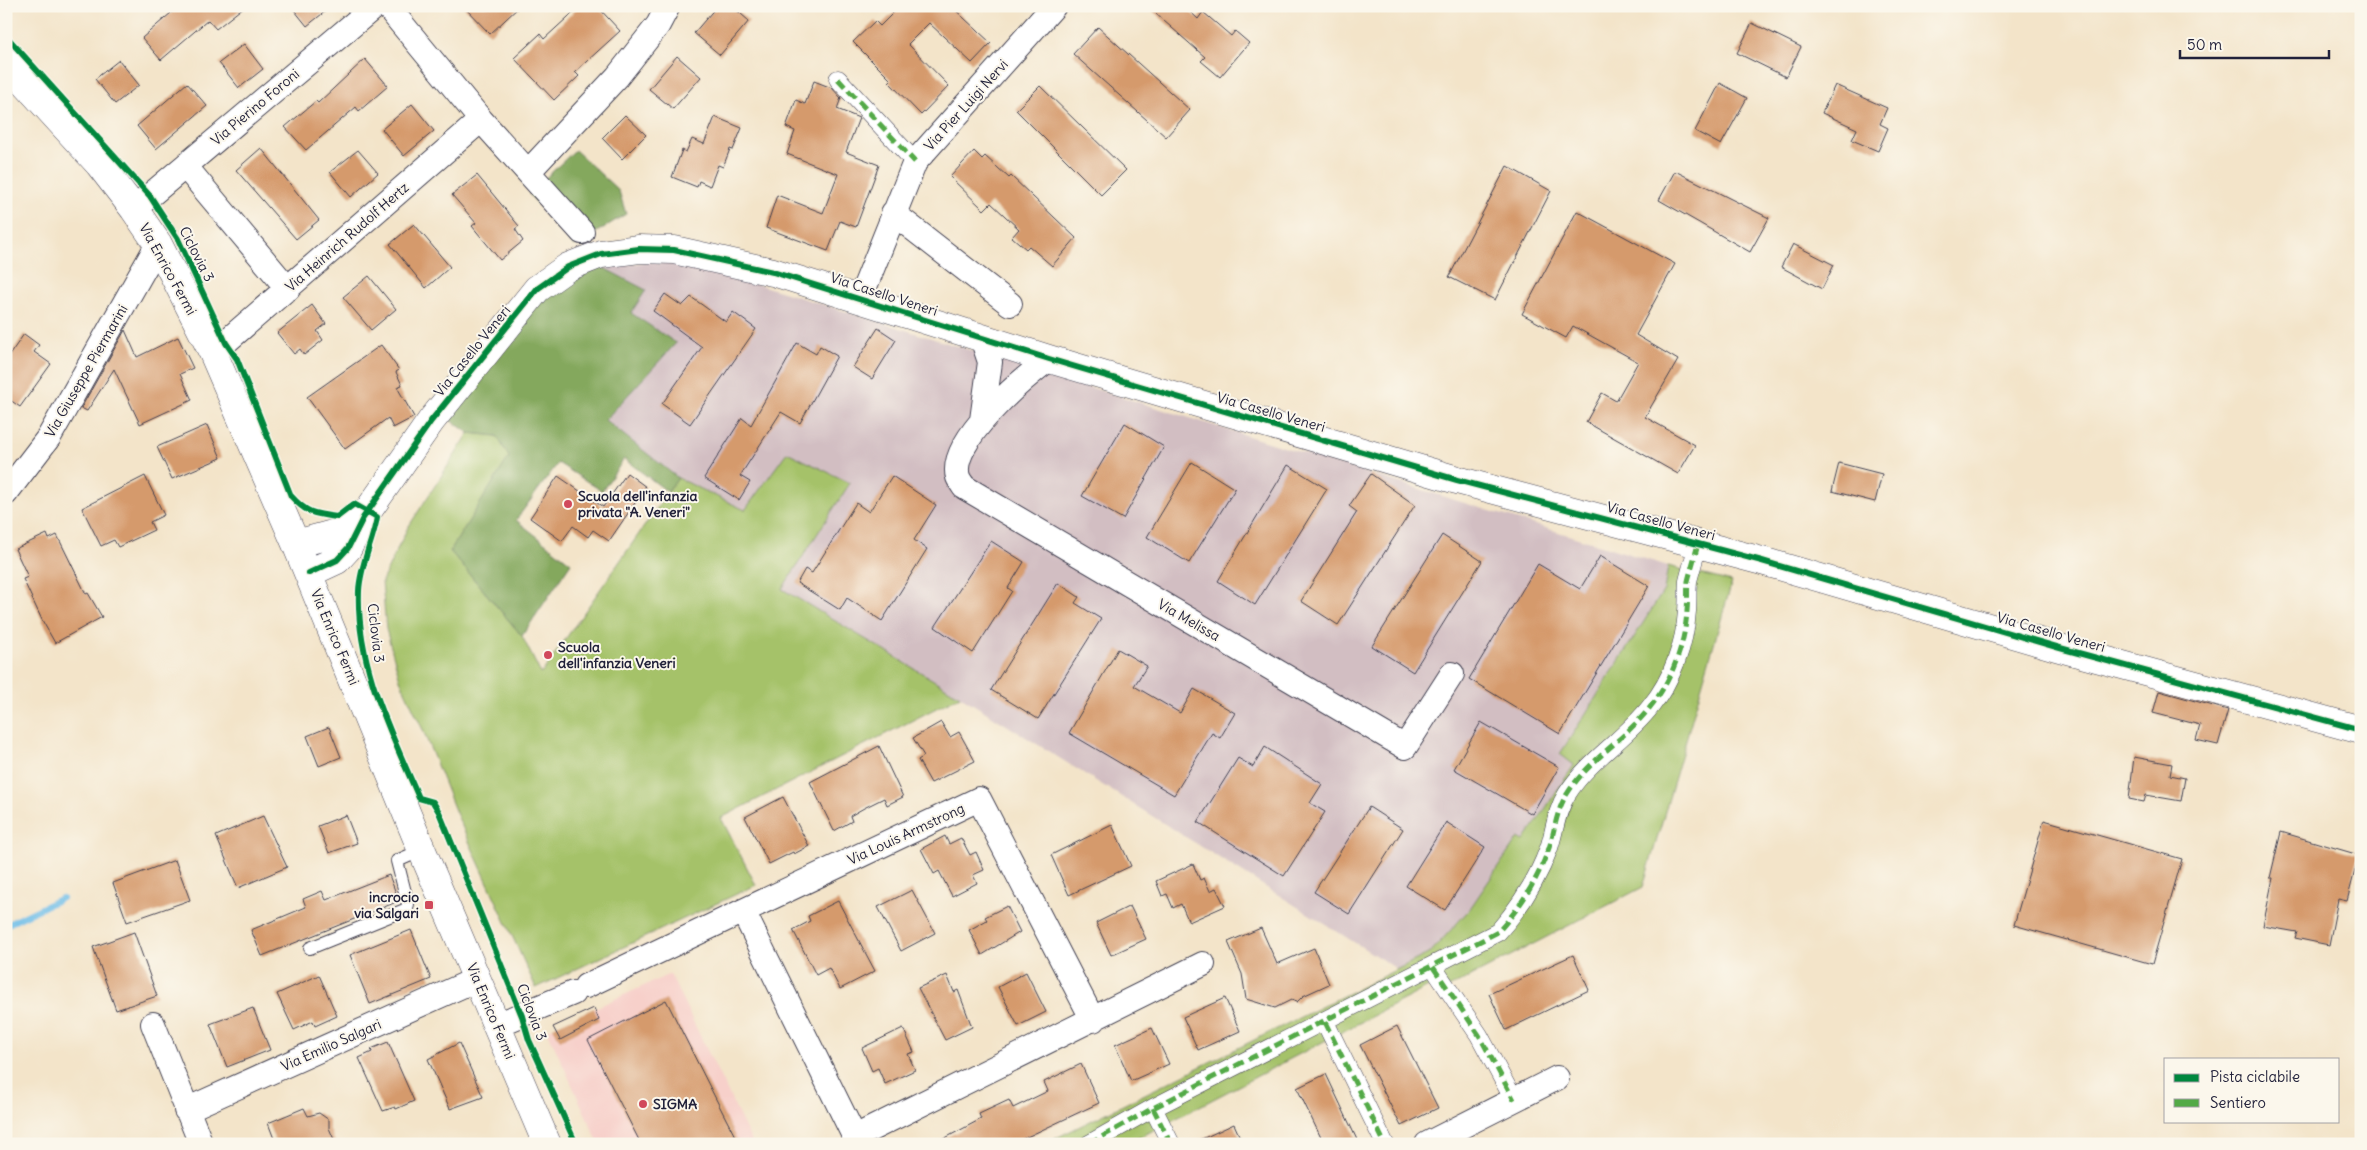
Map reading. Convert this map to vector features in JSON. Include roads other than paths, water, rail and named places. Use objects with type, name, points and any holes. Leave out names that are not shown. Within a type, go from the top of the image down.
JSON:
[{"type":"street","name":"Via Pierino Foroni","points":[[134,209],[375,6]]},
{"type":"street","points":[[387,6],[481,120],[582,232]]},
{"type":"street","points":[[528,172],[617,77],[658,25],[668,6]]},
{"type":"street","name":"Via Pier Luigi Nervi","points":[[860,299],[915,162],[1054,6]]},
{"type":"street","name":"Via Enrico Fermi","points":[[6,62],[99,164],[134,209],[158,244],[213,353],[296,544],[422,850],[547,1144]]},
{"type":"street","points":[[838,79],[915,162]]},
{"type":"street","name":"Via Heinrich Rudolf Hertz","points":[[213,353],[481,120]]},
{"type":"street","points":[[185,166],[288,289]]},
{"type":"street","points":[[893,214],[1010,304]]},
{"type":"street","name":"Via Giuseppe Piermarini","points":[[6,493],[49,437],[158,244]]},
{"type":"street","name":"Via Casello Veneri","points":[[308,573],[326,567],[348,548],[363,518],[431,421],[538,289],[568,267],[618,250],[674,250],[773,272],[1049,359],[1457,480],[1698,544],[2361,730]]},
{"type":"street","name":"Via Melissa","points":[[982,338],[990,362],[982,420]]},
{"type":"street","name":"Via Melissa","points":[[1049,359],[1019,382],[982,420],[957,463],[958,477],[964,487],[1405,747],[1452,674]]},
{"type":"street","name":"Via Casello Veneri","points":[[296,544],[340,532],[363,518]]},
{"type":"street","points":[[1089,1144],[1154,1108],[1433,967],[1498,932],[1521,906],[1549,848],[1557,814],[1567,794],[1594,761],[1652,706],[1675,664],[1683,643],[1688,582],[1698,544]]},
{"type":"street","name":"Via Louis Armstrong","points":[[497,1025],[522,1016],[579,990],[979,799],[1093,1020]]},
{"type":"street","points":[[743,911],[856,1140],[1203,964]]},
{"type":"street","points":[[1433,967],[1479,1035],[1514,1100]]},
{"type":"street","name":"Via Emilio Salgari","points":[[186,1110],[477,979]]},
{"type":"street","points":[[1325,1022],[1385,1144]]},
{"type":"street","points":[[153,1024],[201,1144]]},
{"type":"street","points":[[1427,1144],[1557,1078]]},
{"type":"street","points":[[1154,1108],[1171,1144]]},
{"type":"lane","points":[[310,948],[407,909],[408,904],[397,860],[422,850]]},
{"type":"waterway","points":[[6,925],[62,898]]},
{"type":"place","name":"Scuola dell'infanzia privata \"A. Veneri\"","points":[[568,504]]},
{"type":"place","name":"Scuola dell'infanzia Veneri","points":[[548,655]]},
{"type":"place","name":"incrocio via Salgari","points":[[429,905]]},
{"type":"place","name":"SIGMA","points":[[643,1104]]}]
